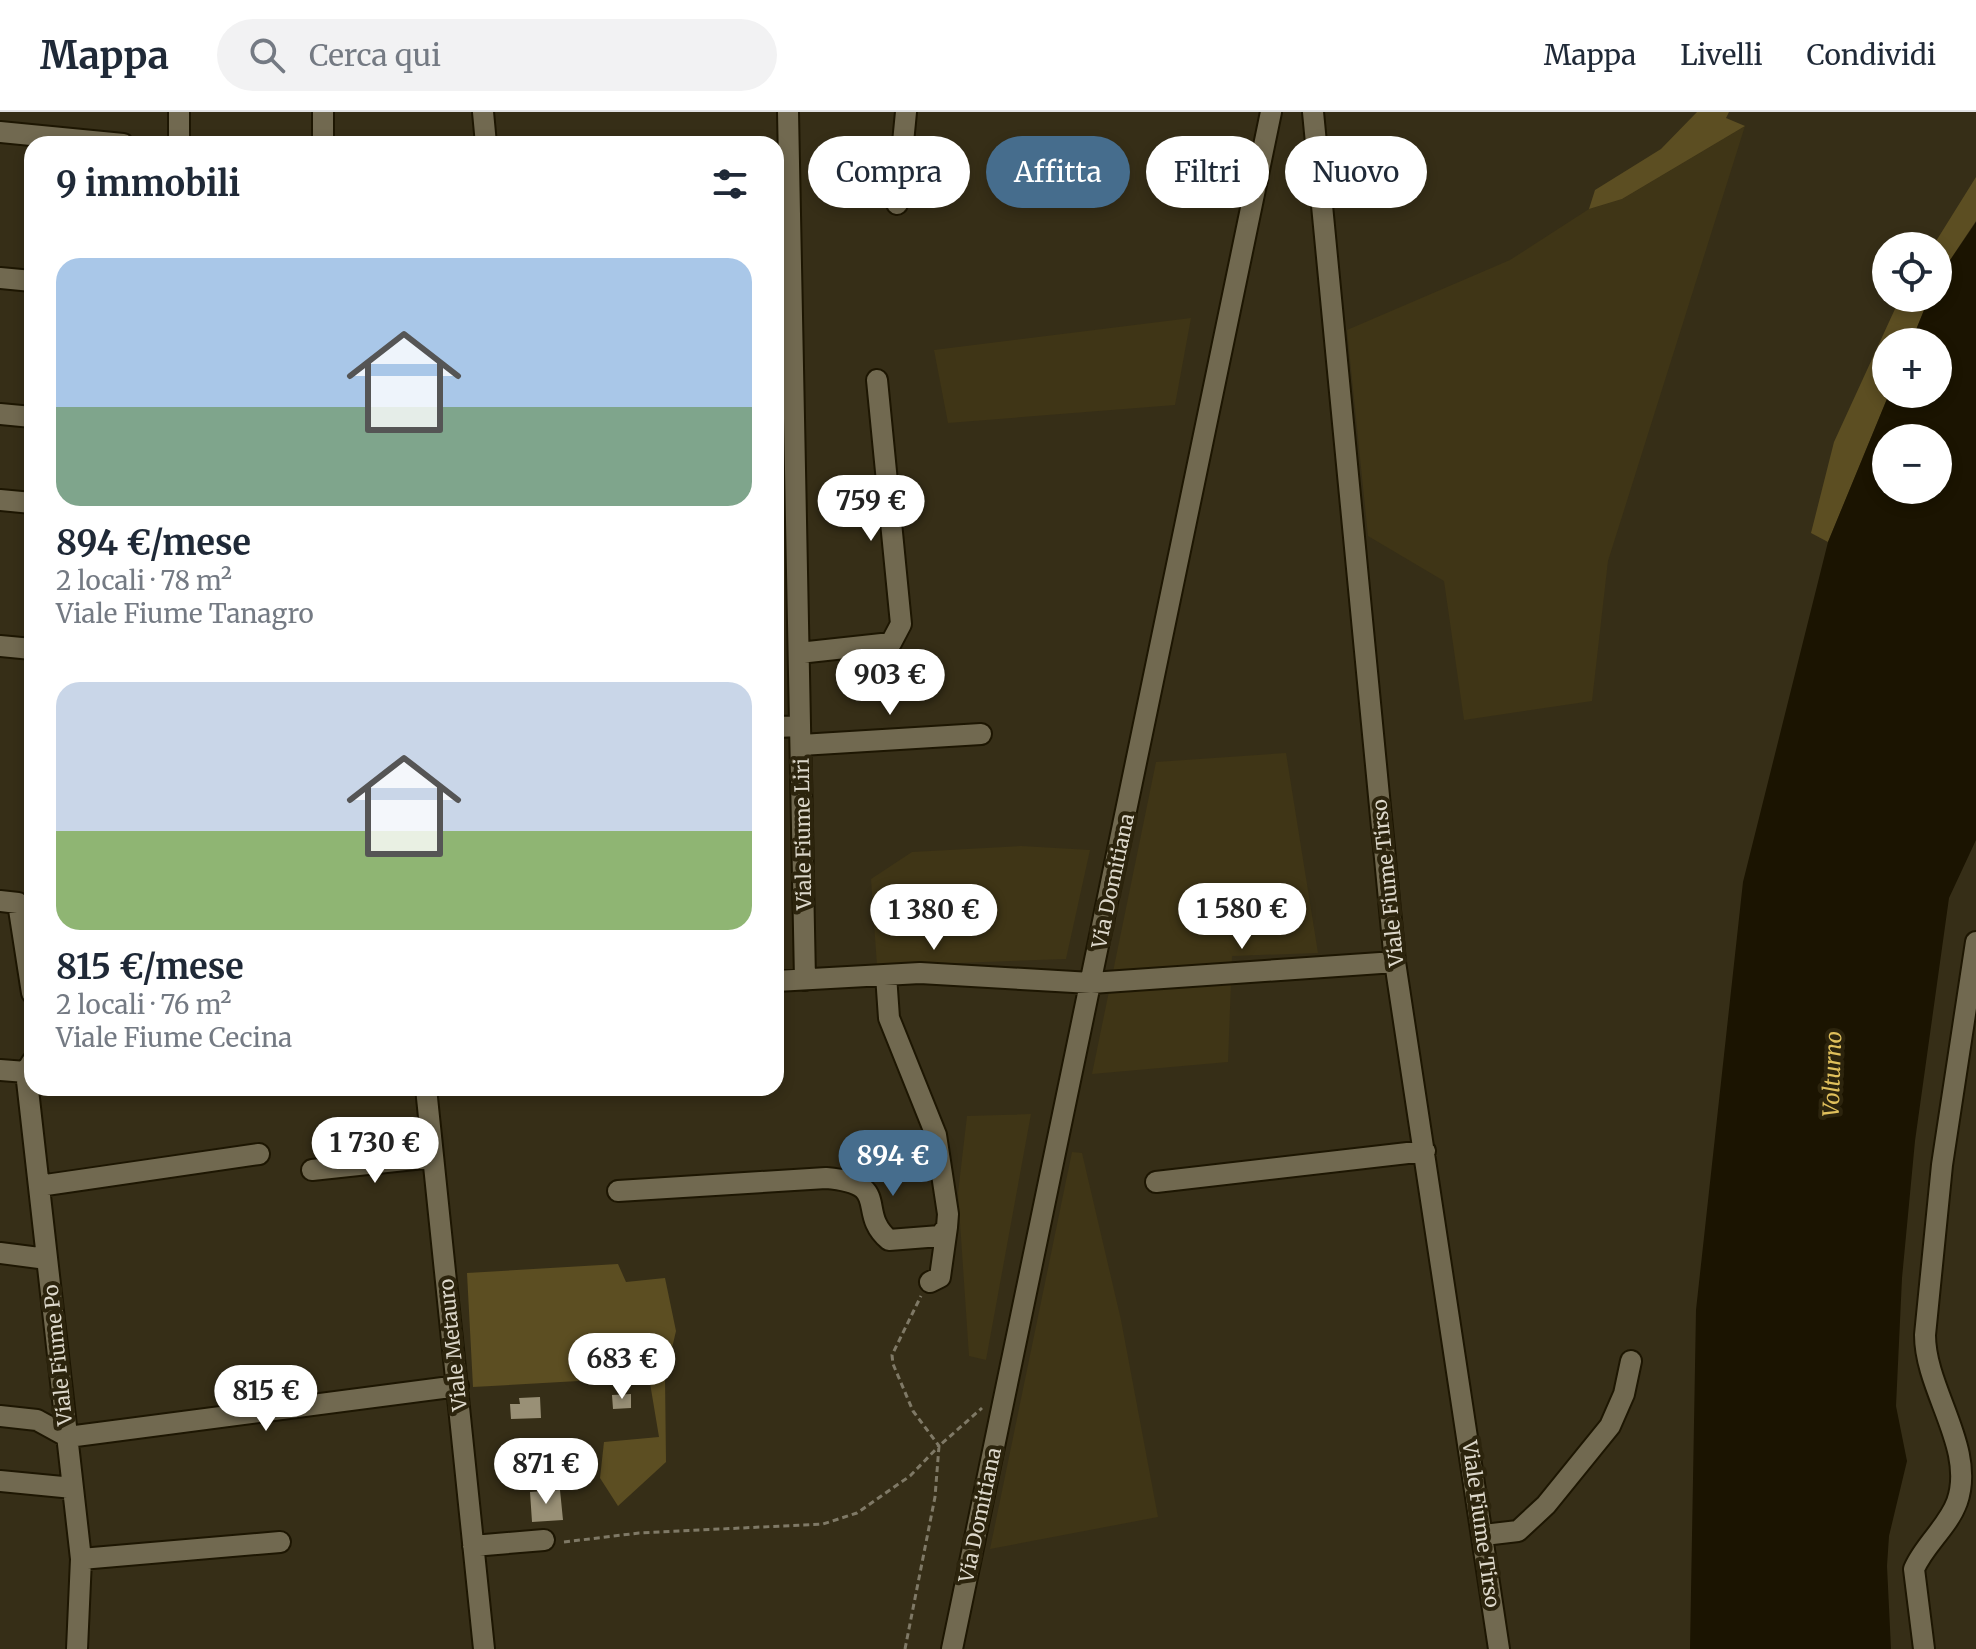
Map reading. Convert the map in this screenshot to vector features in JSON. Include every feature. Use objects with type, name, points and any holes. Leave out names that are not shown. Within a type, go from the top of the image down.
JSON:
[{"type":"street","points":[[179,112],[179,136]]},
{"type":"street","points":[[323,112],[323,136]]},
{"type":"street","points":[[483,112],[485,136]]},
{"type":"street","name":"Viale Fiume Liri","points":[[784,237],[788,112]]},
{"type":"street","points":[[904,136],[906,112]]},
{"type":"street","name":"Via Domitiana","points":[[952,1649],[1271,112]]},
{"type":"street","name":"Viale Fiume Tirso","points":[[1313,112],[1395,962],[1499,1649]]},
{"type":"street","points":[[0,132],[41,136]]},
{"type":"street","points":[[0,278],[24,280]]},
{"type":"street","name":"Viale Fiume Liri","points":[[784,361],[786,546],[799,653],[805,980]]},
{"type":"street","points":[[799,653],[891,643],[901,624],[877,380]]},
{"type":"street","points":[[0,414],[24,416]]},
{"type":"street","points":[[0,500],[24,502]]},
{"type":"street","points":[[0,646],[24,648]]},
{"type":"street","points":[[784,730],[801,736],[981,734]]},
{"type":"street","points":[[0,901],[18,903],[24,923]]},
{"type":"street","points":[[1924,1649],[1914,1569],[1954,1509],[1960,1486],[1957,1451],[1925,1354],[1925,1335],[1942,1165],[1976,942]]},
{"type":"street","points":[[784,981],[920,973],[1091,983],[1395,962]]},
{"type":"street","points":[[886,975],[889,1018],[936,1135],[947,1227],[940,1277],[930,1282]]},
{"type":"street","points":[[0,1070],[24,1068]]},
{"type":"street","name":"Viale Fiume Po","points":[[31,1096],[81,1559],[77,1649]]},
{"type":"street","name":"Viale Metauro","points":[[427,1096],[484,1649]]},
{"type":"street","points":[[1156,1182],[1425,1151]]},
{"type":"street","points":[[39,1186],[259,1154]]},
{"type":"street","points":[[312,1170],[433,1157]]},
{"type":"street","points":[[618,1191],[826,1178],[856,1181],[869,1194],[880,1232],[889,1240],[940,1236],[947,1227]]},
{"type":"street","points":[[0,1253],[47,1259]]},
{"type":"street","points":[[1484,1535],[1518,1531],[1546,1505],[1610,1426],[1624,1394],[1631,1361]]},
{"type":"street","points":[[0,1416],[37,1420],[68,1437],[458,1386]]},
{"type":"street","points":[[0,1481],[73,1488]]},
{"type":"street","points":[[473,1546],[544,1540]]},
{"type":"street","points":[[81,1559],[280,1542]]},
{"type":"path","points":[[905,1649],[935,1497],[939,1446],[913,1411],[892,1355],[930,1282]]},
{"type":"path","points":[[544,1540],[575,1543],[639,1533],[823,1524],[857,1513],[910,1476],[980,1409],[1006,1397]]},
{"type":"shaded area","points":[[1697,112],[1729,112],[1726,118],[1745,126],[1622,199],[1589,209],[1595,190],[1661,149]]},
{"type":"shaded area","points":[[1745,126],[1608,561],[1592,701],[1464,720],[1444,581],[1368,536],[1347,330],[1510,260],[1589,209],[1622,199]]},
{"type":"shaded area","points":[[1976,177],[1976,221],[1952,257],[1952,232],[1942,232]]},
{"type":"shaded area","points":[[1894,312],[1923,312],[1917,328],[1886,328]]},
{"type":"shaded area","points":[[1191,318],[1175,405],[948,423],[934,350]]},
{"type":"shaded area","points":[[1872,359],[1872,408],[1883,408],[1877,424],[1872,424],[1872,435],[1828,542],[1811,533],[1834,442]]},
{"type":"shaded area","points":[[1286,753],[1318,953],[1232,956],[1228,1062],[1092,1074],[1156,762]]},
{"type":"shaded area","points":[[1021,846],[1090,850],[1066,959],[877,966],[871,879],[912,852]]},
{"type":"shaded area","points":[[1031,1114],[986,1360],[969,1356],[958,1193],[967,1116]]},
{"type":"shaded area","points":[[1072,1152],[1082,1153],[1121,1320],[1158,1517],[990,1549]]},
{"type":"shaded area","points":[[618,1264],[626,1282],[665,1278],[676,1331],[665,1378],[666,1462],[618,1506],[600,1478],[604,1442],[659,1437],[649,1377],[473,1387],[467,1273]]},
{"type":"water","name":"Volturno","points":[[1976,222],[1976,840],[1949,898],[1915,1141],[1902,1278],[1896,1406],[1907,1461],[1889,1536],[1887,1566],[1891,1649],[1690,1649],[1696,1310],[1743,882],[1828,542],[1872,435],[1872,504],[1952,504],[1952,424],[1877,424],[1883,408],[1952,408],[1952,328],[1917,328],[1923,312],[1952,312],[1952,257]]},
{"type":"building","points":[[631,1394],[631,1408],[613,1409],[612,1395]]},
{"type":"building","points":[[540,1397],[541,1418],[511,1419],[510,1404],[520,1404],[519,1398]]},
{"type":"building","points":[[560,1490],[563,1520],[532,1522],[530,1492]]}]
